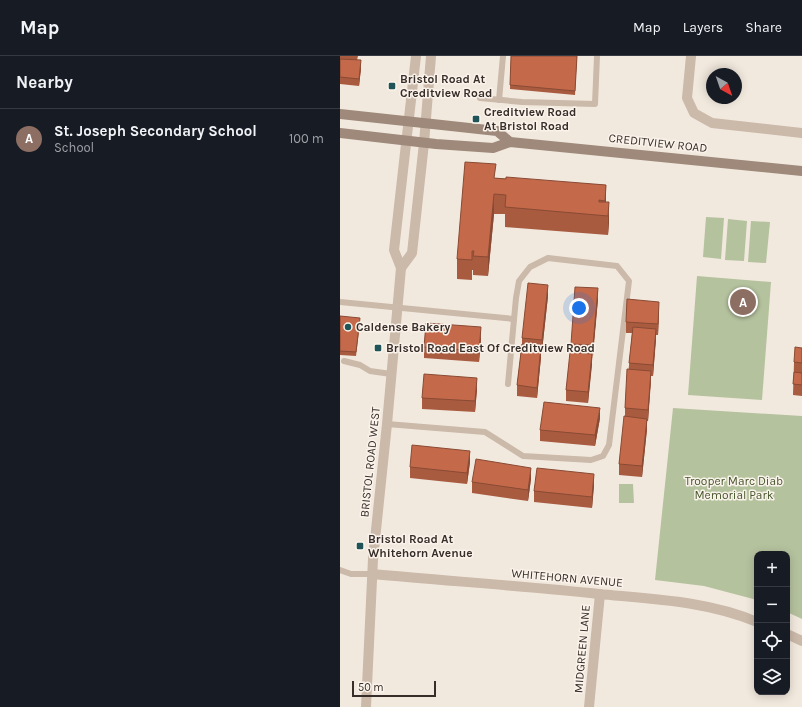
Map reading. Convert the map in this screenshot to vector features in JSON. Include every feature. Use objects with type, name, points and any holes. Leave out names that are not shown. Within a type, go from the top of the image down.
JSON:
[{"type":"main road","name":"CREDITVIEW ROAD","points":[[340,114],[497,131],[510,142]]},
{"type":"main road","name":"CREDITVIEW ROAD","points":[[340,133],[424,143],[493,148],[510,142],[802,171]]},
{"type":"street","name":"BRISTOL ROAD WEST","points":[[366,707],[372,574],[388,424],[401,268],[394,250],[416,56]]},
{"type":"street","name":"BRISTOL ROAD WEST","points":[[401,268],[412,253],[432,56]]},
{"type":"street","points":[[691,56],[687,98],[694,113],[712,123],[802,133]]},
{"type":"street","name":"WHITEHORN AVENUE","points":[[372,574],[689,603],[730,612],[754,621]]},
{"type":"street","name":"MIDGREEN LANE","points":[[589,707],[600,594]]},
{"type":"street","points":[[790,635],[802,641]]},
{"type":"lane","points":[[499,100],[503,56]]},
{"type":"lane","points":[[480,98],[522,102],[595,104],[597,56]]},
{"type":"lane","points":[[388,424],[485,432],[523,456],[591,460],[603,456],[609,445],[629,281],[617,266],[548,258],[530,267],[519,281],[508,384]]},
{"type":"lane","points":[[340,302],[514,319]]},
{"type":"lane","points":[[344,361],[360,365],[370,371],[391,374]]},
{"type":"lane","points":[[340,570],[351,574],[372,574]]},
{"type":"green space","points":[[706,217],[724,218],[721,259],[703,257]]},
{"type":"green space","points":[[728,219],[747,221],[744,261],[725,260]]},
{"type":"green space","points":[[751,221],[770,222],[766,263],[748,262]]},
{"type":"green space","points":[[697,276],[771,282],[762,400],[688,395]]},
{"type":"green space","name":"Trooper Marc Diab Memorial Park","points":[[673,408],[802,416],[802,619],[790,613],[790,551],[754,551],[754,599],[704,586],[655,580]]},
{"type":"green space","points":[[619,484],[633,484],[634,503],[619,503]]},
{"type":"building","points":[[511,56],[577,56],[575,91],[510,85]]},
{"type":"building","points":[[340,59],[361,60],[359,79],[340,77]]},
{"type":"building","points":[[465,162],[496,164],[494,178],[506,179],[506,177],[606,185],[605,201],[599,200],[599,202],[609,202],[608,216],[505,207],[506,195],[494,194],[488,257],[473,256],[474,251],[472,251],[472,260],[457,259]]},
{"type":"building","points":[[528,283],[548,285],[542,340],[522,338]]},
{"type":"building","points":[[575,287],[598,288],[593,345],[571,344]]},
{"type":"building","points":[[627,299],[659,302],[658,324],[626,322]]},
{"type":"building","points":[[340,316],[360,318],[356,352],[340,351]]},
{"type":"building","points":[[426,323],[481,327],[479,351],[424,347]]},
{"type":"building","points":[[633,327],[656,329],[653,365],[629,363]]},
{"type":"building","points":[[522,344],[541,346],[537,388],[517,385]]},
{"type":"building","points":[[795,347],[802,348],[802,363],[794,362]]},
{"type":"building","points":[[570,352],[592,354],[588,392],[566,390]]},
{"type":"building","points":[[627,369],[651,371],[648,410],[625,408]]},
{"type":"building","points":[[794,372],[802,373],[802,385],[793,384]]},
{"type":"building","points":[[424,374],[477,378],[475,401],[422,398]]},
{"type":"building","points":[[544,402],[600,408],[595,435],[540,430]]},
{"type":"building","points":[[624,416],[647,419],[642,466],[619,464]]},
{"type":"building","points":[[412,445],[470,451],[467,473],[410,467]]},
{"type":"building","points":[[476,459],[531,468],[528,490],[472,482]]},
{"type":"building","points":[[537,468],[594,474],[592,497],[534,491]]},
{"type":"place","name":"Bristol Road At Creditview Road","points":[[392,86]]},
{"type":"place","name":"Creditview Road At Bristol Road","points":[[476,119]]},
{"type":"place","name":"St. Joseph Secondary School","points":[[743,302]]},
{"type":"place","name":"Caldense Bakery","points":[[348,327]]},
{"type":"place","name":"Bristol Road East Of Creditview Road","points":[[378,348]]},
{"type":"place","name":"Bristol Road At Whitehorn Avenue","points":[[360,546]]}]
